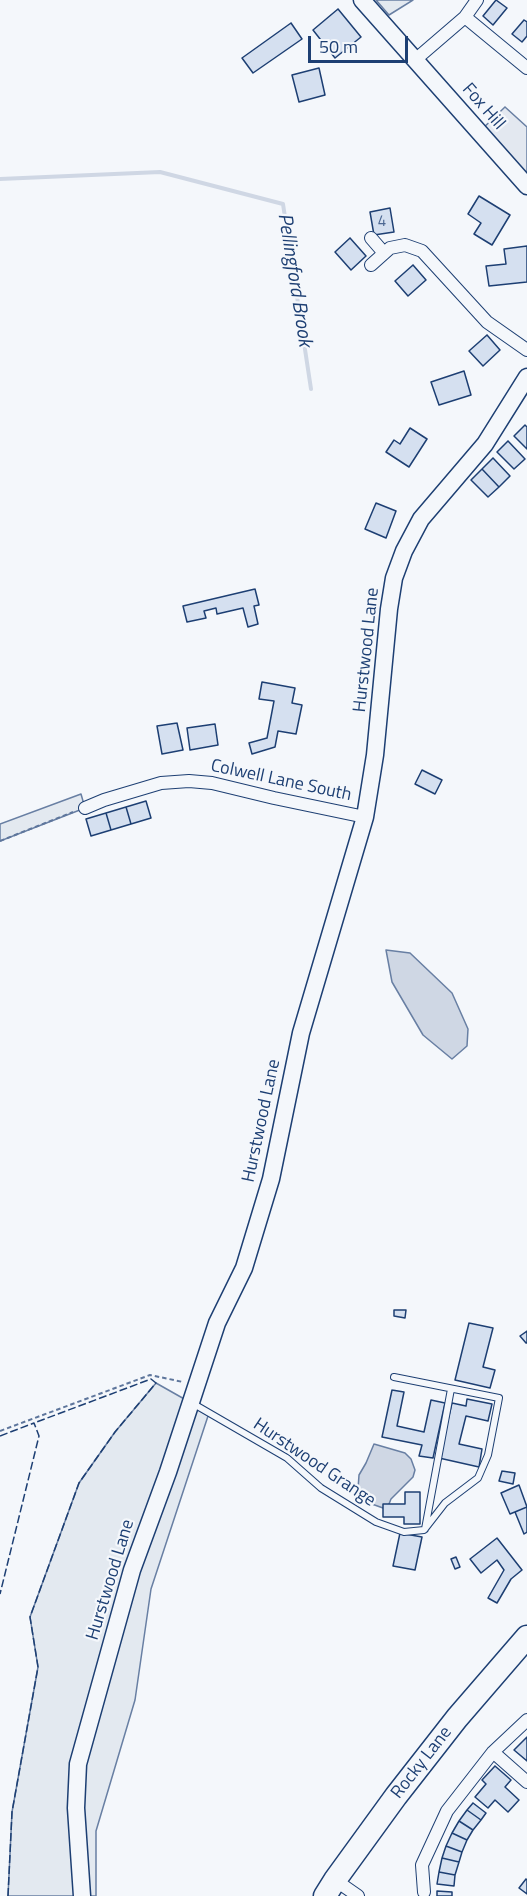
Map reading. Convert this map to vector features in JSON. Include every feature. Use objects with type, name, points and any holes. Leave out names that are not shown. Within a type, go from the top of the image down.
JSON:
[{"type":"highway","name":"Rocky Lane","points":[[330,1888],[396,1796],[457,1718],[527,1637]]},
{"type":"street","name":"Fox Hill","points":[[362,0],[527,186]]},
{"type":"street","points":[[415,60],[465,17],[477,0]]},
{"type":"street","points":[[465,17],[527,68]]},
{"type":"street","points":[[371,238],[384,253]]},
{"type":"street","points":[[371,266],[390,248],[405,245],[422,251],[487,322],[527,350]]},
{"type":"street","name":"Hurstwood Lane","points":[[82,1896],[76,1808],[78,1764],[132,1570],[168,1472],[217,1323],[244,1268],[256,1231],[280,1138],[301,1033],[365,817],[375,755],[394,578],[404,550],[421,519],[485,444],[527,377]]},
{"type":"street","name":"Colwell Lane South","points":[[85,808],[161,783],[189,781],[212,783],[365,817]]},
{"type":"street","points":[[424,1892],[422,1865],[447,1811],[493,1752],[527,1720]]},
{"type":"street","points":[[493,1752],[527,1782]]},
{"type":"street","points":[[330,1888],[358,1896]]},
{"type":"lane","points":[[394,1377],[499,1398],[488,1455],[478,1478],[445,1503],[424,1530]]},
{"type":"lane","points":[[424,1530],[451,1389]]},
{"type":"lane","name":"Hurstwood Grange","points":[[191,1403],[287,1458],[321,1488],[376,1522],[404,1532],[424,1530]]},
{"type":"path","points":[[0,841],[85,808]]},
{"type":"path","points":[[0,1431],[150,1375],[197,1385]]},
{"type":"shaded area","points":[[376,0],[413,0],[389,15]]},
{"type":"shaded area","points":[[505,107],[527,127],[527,184],[479,132]]},
{"type":"shaded area","points":[[81,794],[85,808],[0,841],[0,824]]},
{"type":"shaded area","points":[[386,950],[410,953],[452,993],[468,1029],[467,1046],[452,1059],[423,1035],[392,982]]},
{"type":"shaded area","points":[[156,1383],[209,1413],[151,1589],[135,1700],[96,1831],[96,1896],[8,1896],[12,1812],[38,1667],[30,1617],[79,1483],[115,1432]]},
{"type":"shaded area","points":[[374,1444],[405,1453],[411,1459],[415,1470],[413,1477],[383,1508],[369,1503],[358,1489],[359,1475]]},
{"type":"building","points":[[496,0],[507,8],[493,25],[483,16]]},
{"type":"building","points":[[338,9],[361,37],[335,58],[313,30]]},
{"type":"building","points":[[524,20],[527,22],[527,36],[522,42],[512,34]]},
{"type":"building","points":[[291,23],[302,39],[253,73],[242,58]]},
{"type":"building","points":[[319,68],[325,95],[299,102],[292,75]]},
{"type":"building","points":[[479,196],[510,215],[492,245],[474,234],[481,223],[468,214]]},
{"type":"building","points":[[390,208],[394,232],[374,235],[370,212]]},
{"type":"building","points":[[350,238],[366,256],[351,270],[335,252]]},
{"type":"building","points":[[527,246],[527,282],[489,286],[486,266],[506,264],[504,249]]},
{"type":"building","points":[[413,265],[426,280],[408,296],[395,281]]},
{"type":"building","points":[[487,335],[500,350],[483,366],[469,351]]},
{"type":"building","points":[[464,371],[471,395],[439,405],[431,382]]},
{"type":"building","points":[[525,425],[527,427],[527,449],[514,436]]},
{"type":"building","points":[[410,428],[427,439],[409,467],[386,452],[394,440],[400,444]]},
{"type":"building","points":[[508,441],[525,459],[514,469],[497,452]]},
{"type":"building","points":[[493,458],[510,476],[499,487],[482,469]]},
{"type":"building","points":[[482,469],[499,487],[488,497],[471,480]]},
{"type":"building","points":[[376,503],[396,511],[386,538],[365,529]]},
{"type":"building","points":[[255,589],[259,605],[254,606],[258,624],[248,627],[243,608],[217,614],[216,608],[204,611],[206,618],[187,622],[183,606]]},
{"type":"building","points":[[262,682],[295,688],[292,703],[302,705],[296,734],[278,731],[275,747],[252,754],[249,743],[267,738],[274,701],[259,699]]},
{"type":"building","points":[[177,723],[183,750],[162,754],[157,726]]},
{"type":"building","points":[[215,724],[218,745],[190,750],[187,728]]},
{"type":"building","points":[[422,770],[442,780],[435,794],[415,784]]},
{"type":"building","points":[[146,801],[151,818],[131,824],[126,807]]},
{"type":"building","points":[[126,807],[131,824],[111,830],[106,813]]},
{"type":"building","points":[[106,813],[111,830],[91,836],[86,819]]},
{"type":"building","points":[[394,1310],[406,1310],[405,1318],[394,1316]]},
{"type":"building","points":[[469,1323],[493,1328],[483,1367],[495,1370],[490,1388],[455,1380]]},
{"type":"building","points":[[527,1331],[527,1343],[526,1343],[520,1336]]},
{"type":"building","points":[[392,1390],[404,1392],[397,1426],[424,1432],[431,1400],[445,1403],[433,1458],[419,1456],[422,1445],[382,1437]]},
{"type":"building","points":[[467,1399],[492,1404],[488,1421],[466,1416],[459,1444],[482,1449],[479,1467],[439,1458],[452,1403],[466,1406]]},
{"type":"building","points":[[502,1471],[515,1473],[513,1484],[499,1481]]},
{"type":"building","points":[[519,1485],[527,1507],[510,1514],[501,1493]]},
{"type":"building","points":[[405,1492],[420,1492],[420,1524],[404,1524],[404,1517],[383,1517],[383,1504],[405,1504]]},
{"type":"building","points":[[527,1507],[527,1532],[524,1534],[515,1512]]},
{"type":"building","points":[[400,1533],[422,1537],[415,1570],[393,1566]]},
{"type":"building","points":[[497,1538],[522,1570],[511,1579],[497,1603],[488,1598],[504,1570],[497,1560],[481,1573],[470,1559]]},
{"type":"building","points":[[456,1557],[460,1567],[455,1569],[451,1559]]},
{"type":"building","points":[[527,1737],[527,1761],[514,1750]]},
{"type":"building","points":[[495,1766],[511,1780],[505,1787],[519,1800],[508,1812],[495,1800],[488,1808],[475,1797],[486,1784],[482,1780]]},
{"type":"building","points":[[473,1803],[486,1813],[481,1820],[467,1810]]},
{"type":"building","points":[[467,1810],[481,1820],[473,1830],[459,1821]]},
{"type":"building","points":[[459,1821],[473,1830],[467,1840],[452,1833]]},
{"type":"building","points":[[452,1833],[467,1840],[462,1852],[446,1846]]},
{"type":"building","points":[[446,1846],[462,1852],[459,1862],[442,1858]]},
{"type":"building","points":[[442,1858],[459,1862],[455,1875],[439,1872]]},
{"type":"building","points":[[439,1872],[455,1875],[454,1886],[437,1884]]},
{"type":"building","points":[[527,1880],[527,1894],[519,1888]]},
{"type":"building","points":[[437,1891],[452,1892],[452,1896],[437,1896]]},
{"type":"waterway","name":"Pellingford Brook","points":[[0,179],[160,172],[283,204],[311,389]]},
{"type":"fence","points":[[8,1896],[12,1812],[38,1667],[30,1617],[79,1483],[115,1432],[156,1383],[151,1379],[34,1423]]},
{"type":"fence","points":[[0,1436],[34,1423],[39,1436],[0,1594]]}]
